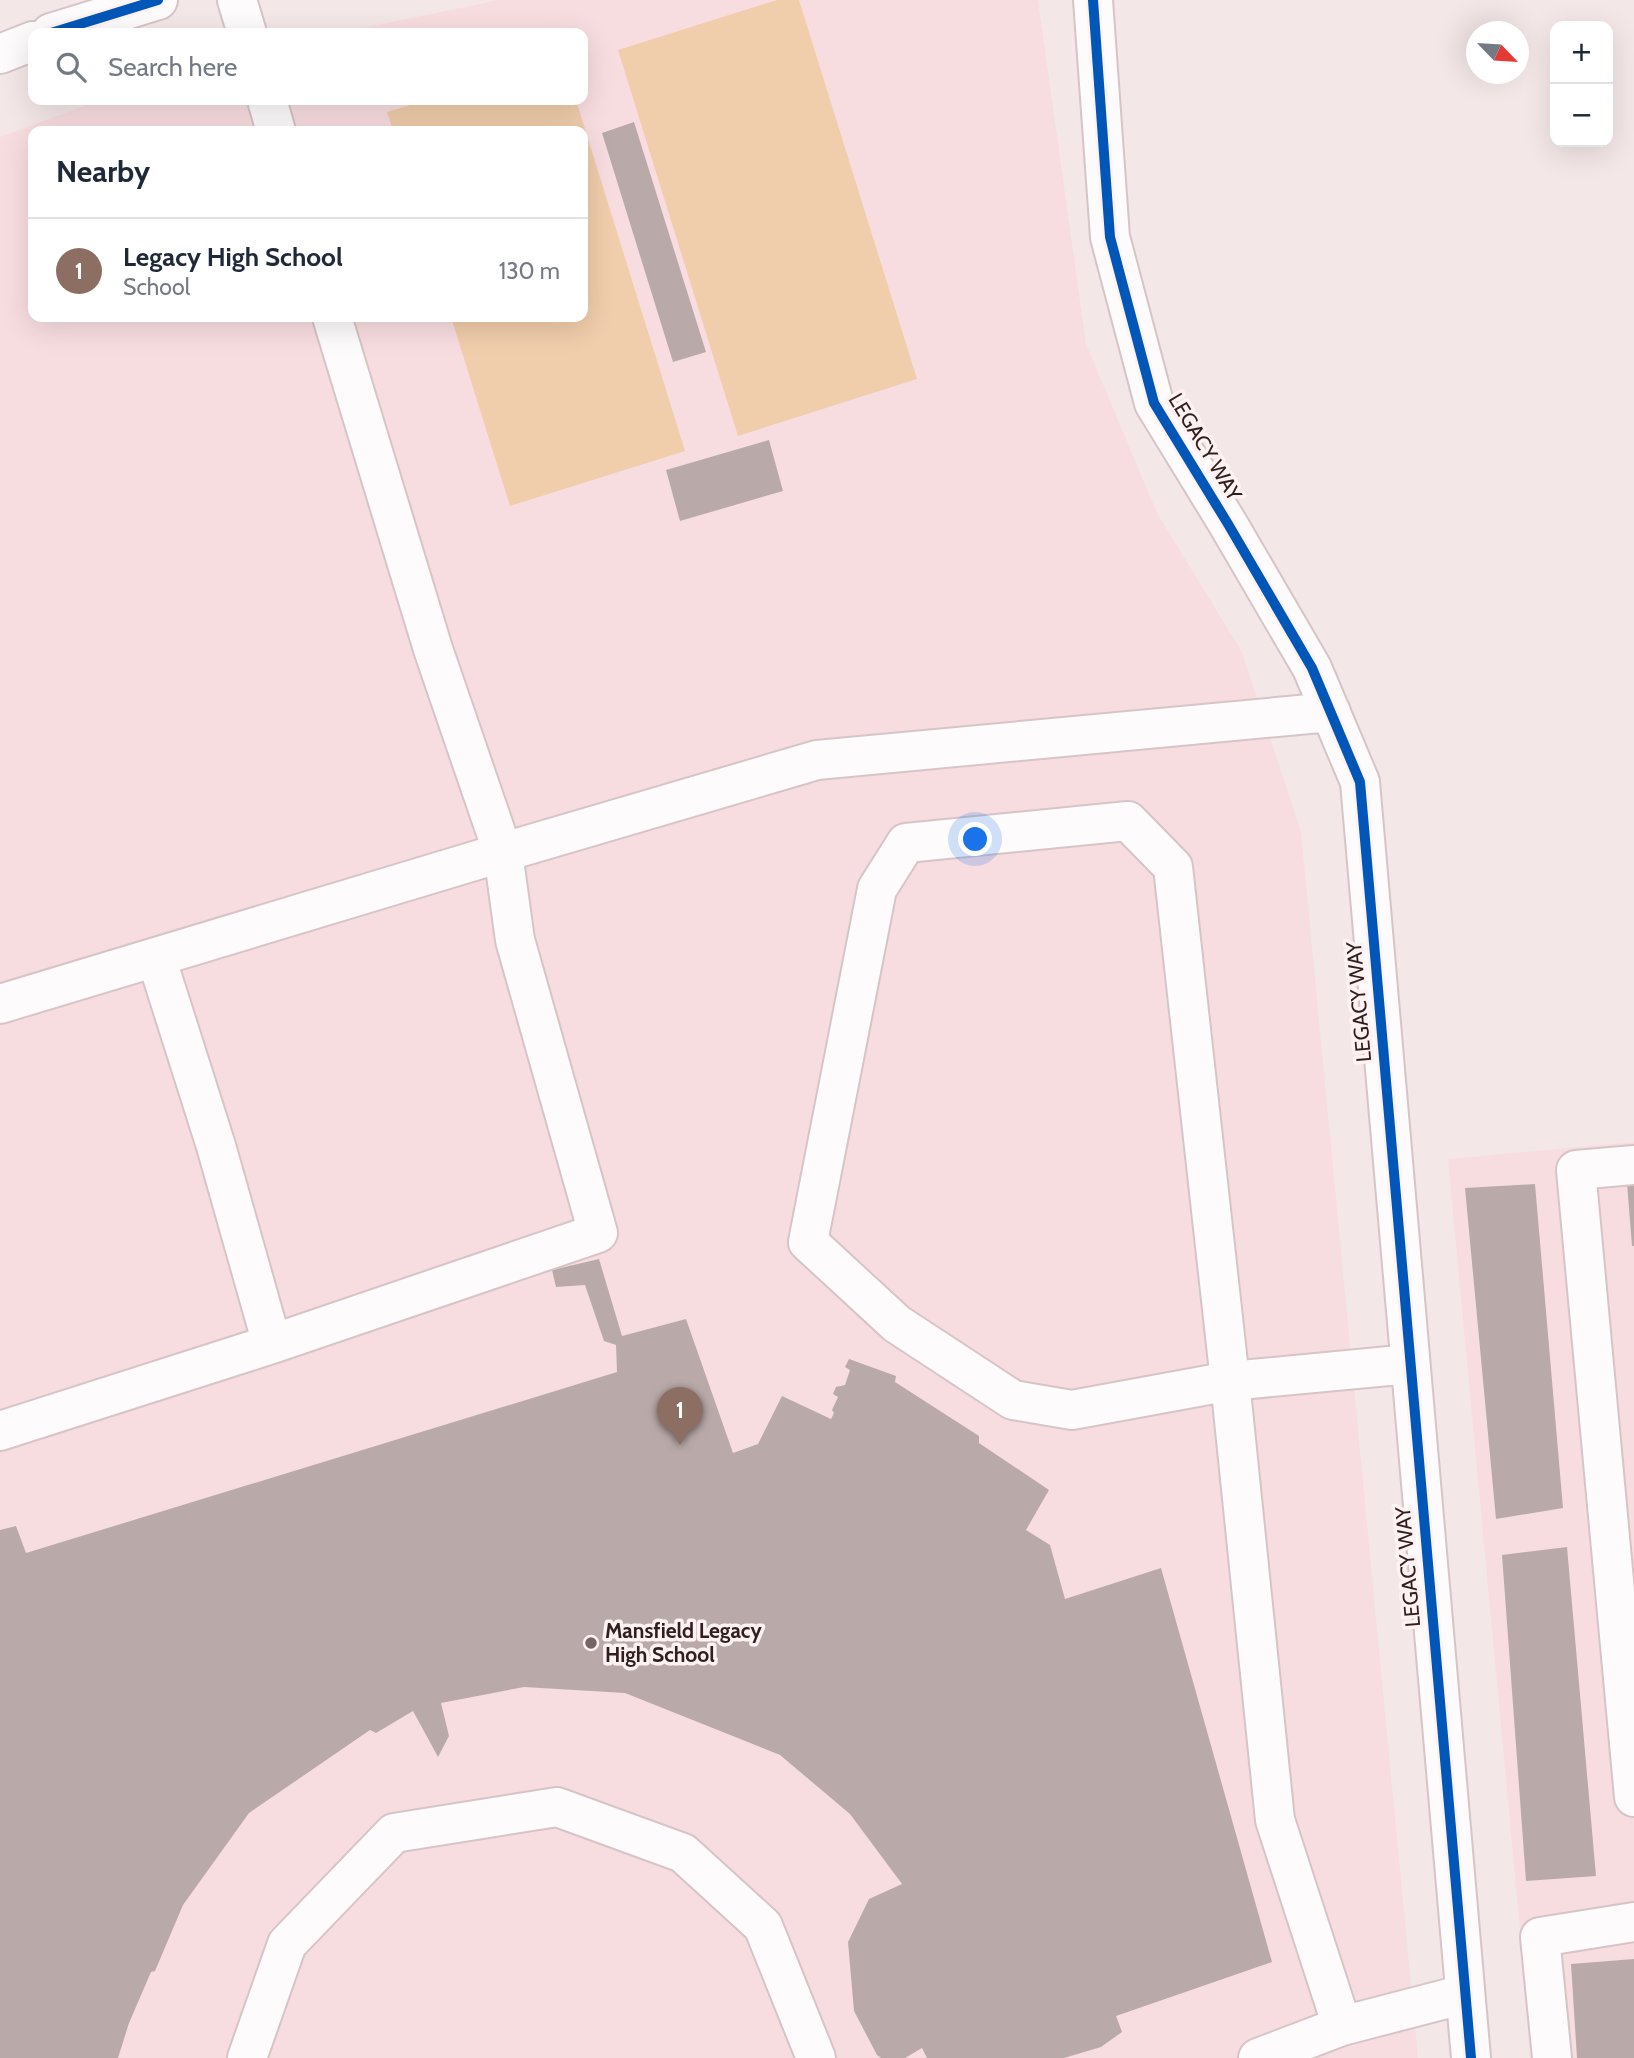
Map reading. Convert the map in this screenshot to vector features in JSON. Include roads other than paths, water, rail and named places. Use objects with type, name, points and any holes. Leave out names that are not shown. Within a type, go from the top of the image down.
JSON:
[{"type":"street","points":[[67,28],[158,0]]},
{"type":"street","points":[[237,0],[245,28]]},
{"type":"street","name":"LEGACY WAY","points":[[1093,0],[1110,237],[1154,403],[1312,668],[1360,782],[1471,2058]]},
{"type":"street","points":[[0,54],[28,43]]},
{"type":"street","points":[[268,105],[275,126]]},
{"type":"street","points":[[0,1431],[272,1344],[598,1233],[515,940],[503,853],[433,649],[334,322]]},
{"type":"street","points":[[0,1004],[817,760],[1331,712]]},
{"type":"street","points":[[1342,2026],[1275,1820],[1230,1381],[1173,867],[1128,821],[906,843],[877,889],[808,1242],[897,1324],[1013,1400],[1072,1410],[1230,1381],[1410,1364]]},
{"type":"street","points":[[156,957],[216,1146],[272,1344]]},
{"type":"street","points":[[1634,1165],[1576,1170],[1634,1797]]},
{"type":"street","points":[[247,2058],[287,1944],[394,1833],[557,1807],[683,1853],[763,1926],[816,2058]]},
{"type":"street","points":[[1552,2058],[1541,1937],[1634,1922]]},
{"type":"street","points":[[1258,2058],[1342,2026],[1465,1994]]},
{"type":"place","name":"Legacy High School","points":[[680,1445]]},
{"type":"place","name":"Mansfield Legacy High School","points":[[591,1643]]}]
